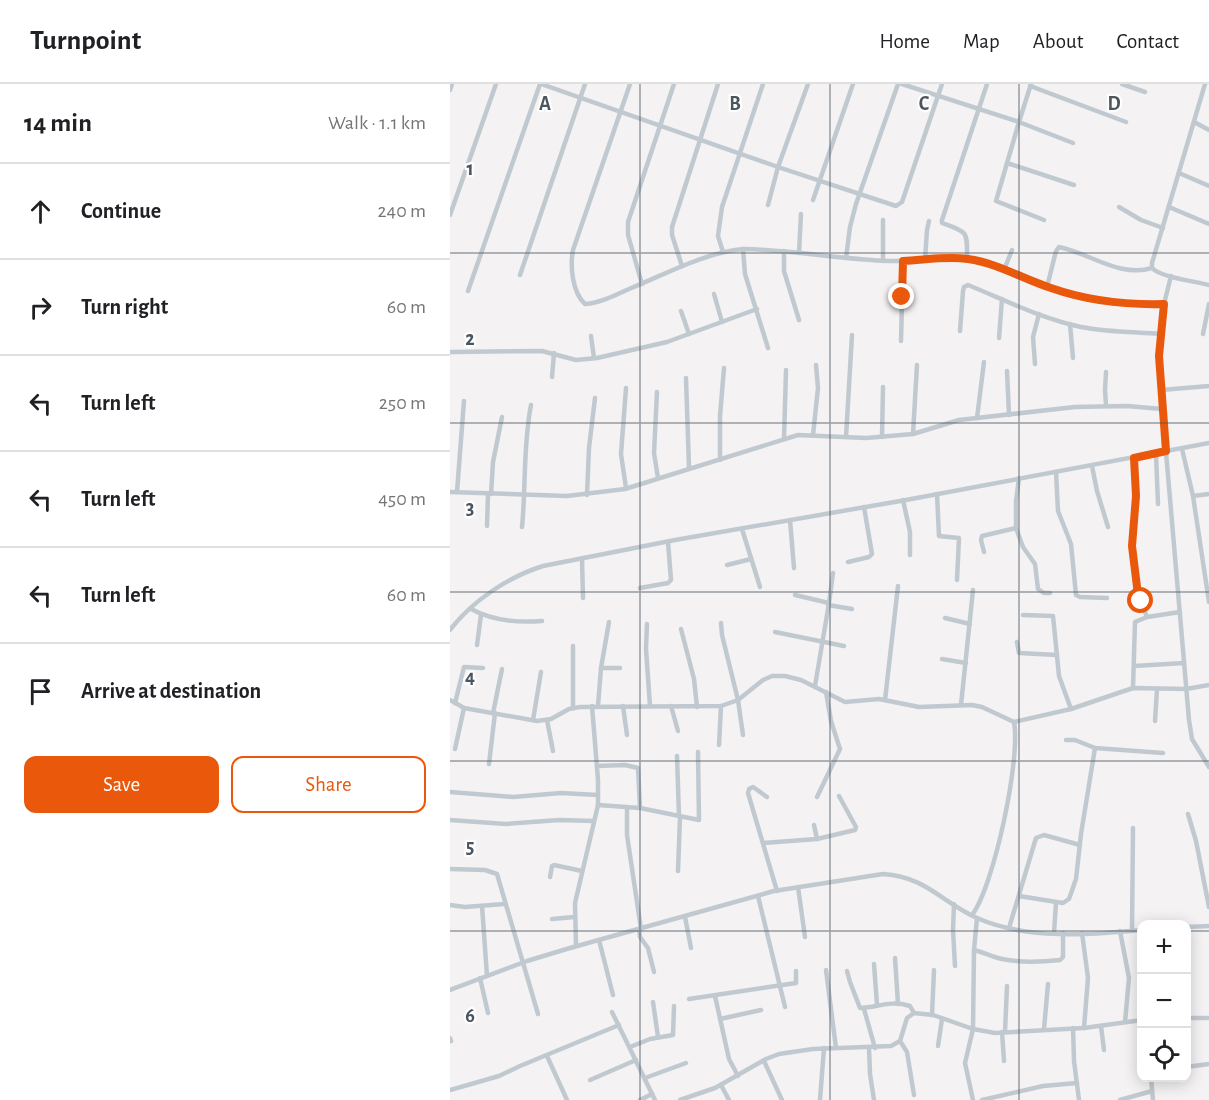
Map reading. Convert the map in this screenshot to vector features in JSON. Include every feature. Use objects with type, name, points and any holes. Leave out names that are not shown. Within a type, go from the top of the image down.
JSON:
[{"type":"street","points":[[450,90],[452,84]]},
{"type":"street","points":[[450,215],[496,84]]},
{"type":"street","points":[[468,291],[540,84],[896,206],[902,202],[942,84]]},
{"type":"street","points":[[520,275],[585,84]]},
{"type":"street","points":[[630,84],[573,250],[572,267],[579,297],[585,304],[642,284],[682,266],[723,252],[743,249],[883,261],[967,259],[1089,299],[1164,304]]},
{"type":"street","points":[[642,284],[628,236],[628,222],[674,84]]},
{"type":"street","points":[[682,266],[672,235],[672,227],[718,84]]},
{"type":"street","points":[[723,252],[718,236],[722,207],[763,84]]},
{"type":"street","points":[[768,205],[778,167],[808,84]]},
{"type":"street","points":[[813,200],[853,84]]},
{"type":"street","points":[[846,258],[850,227],[900,84],[1019,122],[1074,144]]},
{"type":"street","points":[[967,259],[966,235],[962,230],[942,223],[942,220],[987,84]]},
{"type":"street","points":[[1122,84],[1145,92]]},
{"type":"street","points":[[1152,268],[1205,84]]},
{"type":"street","points":[[1044,220],[996,201],[1030,85],[1126,122]]},
{"type":"street","points":[[1194,122],[1209,129]]},
{"type":"street","points":[[1007,163],[1074,185]]},
{"type":"street","points":[[1179,173],[1209,186]]},
{"type":"street","points":[[1119,207],[1141,220],[1162,228]]},
{"type":"street","points":[[1169,207],[1209,224]]},
{"type":"street","points":[[799,253],[801,214]]},
{"type":"street","points":[[883,261],[884,220]]},
{"type":"street","points":[[925,260],[929,221]]},
{"type":"street","points":[[1047,287],[1059,247],[1090,259],[1130,270],[1152,268]]},
{"type":"street","points":[[743,249],[745,274],[768,348]]},
{"type":"street","points":[[1004,270],[1012,250]]},
{"type":"street","points":[[784,251],[784,272],[799,320]]},
{"type":"street","points":[[901,341],[903,261]]},
{"type":"street","points":[[1152,268],[1156,272],[1209,285]]},
{"type":"street","points":[[1171,276],[1160,334],[1162,409],[1192,739],[1209,767]]},
{"type":"street","points":[[960,331],[963,291],[966,285],[1070,324],[1105,330],[1160,334]]},
{"type":"street","points":[[714,294],[723,322]]},
{"type":"street","points":[[999,338],[1002,299]]},
{"type":"street","points":[[1203,334],[1209,304]]},
{"type":"street","points":[[450,352],[542,351],[576,360],[594,358],[668,342],[757,309]]},
{"type":"street","points":[[681,311],[689,334]]},
{"type":"street","points":[[1035,364],[1033,337],[1039,314]]},
{"type":"street","points":[[1070,324],[1073,358]]},
{"type":"street","points":[[846,437],[852,335]]},
{"type":"street","points":[[591,336],[594,358]]},
{"type":"street","points":[[552,377],[554,353]]},
{"type":"street","points":[[977,418],[984,362]]},
{"type":"street","points":[[813,435],[818,388],[816,365]]},
{"type":"street","points":[[913,434],[917,365]]},
{"type":"street","points":[[720,460],[720,416],[724,368]]},
{"type":"street","points":[[784,439],[786,370]]},
{"type":"street","points":[[1007,371],[1009,415]]},
{"type":"street","points":[[1106,372],[1106,405]]},
{"type":"street","points":[[686,378],[689,468]]},
{"type":"street","points":[[1161,390],[1209,386]]},
{"type":"street","points":[[882,437],[883,387]]},
{"type":"street","points":[[626,388],[621,454],[626,488]]},
{"type":"street","points":[[657,392],[654,445],[658,478]]},
{"type":"street","points":[[587,495],[589,448],[595,398]]},
{"type":"street","points":[[457,492],[464,400]]},
{"type":"street","points":[[522,527],[527,433],[531,405]]},
{"type":"street","points":[[450,492],[525,496],[587,495],[626,488],[784,439],[813,435],[882,437],[913,434],[947,423],[977,418],[1075,407],[1106,405],[1162,409]]},
{"type":"street","points":[[487,526],[493,462],[502,417]]},
{"type":"street","points":[[450,630],[471,609],[507,581],[525,572],[582,558],[1209,443]]},
{"type":"street","points":[[1182,448],[1209,602]]},
{"type":"street","points":[[1156,454],[1158,504]]},
{"type":"street","points":[[1134,458],[1136,496],[1132,546],[1138,595],[1147,617]]},
{"type":"street","points":[[1092,466],[1108,527]]},
{"type":"street","points":[[1056,472],[1058,512],[1071,544],[1077,596],[1107,598]]},
{"type":"street","points":[[1019,478],[1016,528],[1023,547],[1035,564],[1038,589],[1050,593]]},
{"type":"street","points":[[937,494],[939,536],[960,538],[957,580]]},
{"type":"street","points":[[1192,496],[1209,494]]},
{"type":"street","points":[[903,500],[910,532],[910,555]]},
{"type":"street","points":[[848,562],[869,557],[872,554],[864,507]]},
{"type":"street","points":[[790,520],[794,568]]},
{"type":"street","points":[[984,552],[981,536],[1016,528]]},
{"type":"street","points":[[742,529],[760,587]]},
{"type":"street","points":[[640,588],[668,583],[671,580],[668,542]]},
{"type":"street","points":[[582,558],[583,598]]},
{"type":"street","points":[[727,565],[752,559]]},
{"type":"street","points":[[815,686],[833,573]]},
{"type":"street","points":[[885,700],[898,586]]},
{"type":"street","points":[[961,705],[973,590]]},
{"type":"street","points":[[795,595],[852,609]]},
{"type":"street","points":[[471,609],[481,615],[506,621],[542,621]]},
{"type":"street","points":[[1133,688],[1135,622],[1147,617],[1180,612]]},
{"type":"street","points":[[477,645],[481,615]]},
{"type":"street","points":[[1023,615],[1053,616],[1060,682],[1071,709]]},
{"type":"street","points":[[945,618],[970,624]]},
{"type":"street","points":[[598,706],[601,668],[609,622]]},
{"type":"street","points":[[722,623],[722,635],[738,700],[742,735]]},
{"type":"street","points":[[647,624],[646,650],[650,706]]},
{"type":"street","points":[[681,628],[694,679],[697,707]]},
{"type":"street","points":[[775,632],[843,646]]},
{"type":"street","points":[[1017,642],[1020,653],[1057,655]]},
{"type":"street","points":[[573,646],[573,708]]},
{"type":"street","points":[[942,659],[966,663]]},
{"type":"street","points":[[1134,666],[1184,663]]},
{"type":"street","points":[[483,668],[464,667],[453,701],[464,708],[533,720],[547,720],[573,708],[592,706],[721,706],[738,700],[763,680],[772,676],[785,676],[815,686],[845,702],[885,700],[919,707],[961,705],[982,707],[1014,722],[1071,709],[1133,688],[1186,688],[1209,685]]},
{"type":"street","points":[[601,668],[620,668]]},
{"type":"street","points":[[489,764],[494,713],[502,669]]},
{"type":"street","points":[[533,720],[541,672]]},
{"type":"street","points":[[1155,722],[1157,689]]},
{"type":"street","points":[[818,797],[840,749],[831,721],[826,692]]},
{"type":"street","points":[[576,946],[574,903],[598,805],[592,706]]},
{"type":"street","points":[[623,706],[627,735]]},
{"type":"street","points":[[671,706],[678,730]]},
{"type":"street","points":[[719,745],[721,706]]},
{"type":"street","points":[[455,749],[464,708]]},
{"type":"street","points":[[547,720],[554,751]]},
{"type":"street","points":[[973,1100],[965,1063],[973,1029],[974,917],[1000,835],[1017,743],[1014,722]]},
{"type":"street","points":[[1066,740],[1075,740],[1095,748],[1163,753]]},
{"type":"street","points":[[1019,896],[1056,903],[1066,901],[1071,893],[1079,865],[1095,748]]},
{"type":"street","points":[[598,805],[640,808],[698,820],[700,817],[698,753]]},
{"type":"street","points":[[677,756],[680,817],[678,871]]},
{"type":"street","points":[[597,766],[625,765],[638,768],[640,808]]},
{"type":"street","points":[[767,797],[756,788],[749,789],[748,793],[777,891]]},
{"type":"street","points":[[450,792],[513,797],[561,793],[598,795]]},
{"type":"street","points":[[764,843],[817,840],[855,830],[856,827],[839,796]]},
{"type":"street","points":[[627,807],[627,835],[640,937],[648,948],[654,972]]},
{"type":"street","points":[[1188,814],[1209,907]]},
{"type":"street","points":[[450,820],[506,824],[559,820],[594,821]]},
{"type":"street","points":[[814,825],[817,840]]},
{"type":"street","points":[[1132,931],[1133,828]]},
{"type":"street","points":[[1009,928],[1036,838],[1044,835],[1080,845]]},
{"type":"street","points":[[550,877],[552,866],[555,865],[582,872]]},
{"type":"street","points":[[450,869],[494,872],[498,878],[538,1014]]},
{"type":"street","points":[[450,990],[576,946],[758,896],[871,875],[897,875],[924,884],[974,917],[1009,928],[1054,933],[1137,930]]},
{"type":"street","points":[[798,887],[805,937]]},
{"type":"street","points":[[758,896],[784,1007]]},
{"type":"street","points":[[1054,933],[1056,903]]},
{"type":"street","points":[[450,905],[465,907],[504,904]]},
{"type":"street","points":[[954,904],[955,966]]},
{"type":"street","points":[[482,906],[487,976]]},
{"type":"street","points":[[552,919],[574,917]]},
{"type":"street","points":[[685,917],[691,948]]},
{"type":"street","points":[[1191,927],[1209,926]]},
{"type":"street","points":[[1120,931],[1129,978],[1125,1022]]},
{"type":"street","points":[[974,950],[1014,961],[1060,960],[1063,957],[1063,933]]},
{"type":"street","points":[[1082,933],[1088,978],[1084,1028]]},
{"type":"street","points":[[599,940],[613,995]]},
{"type":"street","points":[[895,958],[898,1004]]},
{"type":"street","points":[[874,964],[877,1005]]},
{"type":"street","points":[[826,970],[836,1048]]},
{"type":"street","points":[[932,1015],[934,970]]},
{"type":"street","points":[[689,999],[796,983],[796,971]]},
{"type":"street","points":[[847,971],[858,1006],[864,1009],[877,1005],[898,1004],[910,1006],[914,1013]]},
{"type":"street","points":[[480,978],[488,1013]]},
{"type":"street","points":[[1044,1029],[1048,984]]},
{"type":"street","points":[[1004,1061],[1003,1032],[1007,986]]},
{"type":"street","points":[[715,996],[729,1059],[738,1076]]},
{"type":"street","points":[[653,1002],[658,1037]]},
{"type":"street","points":[[630,1047],[658,1037],[673,1035],[674,1006]]},
{"type":"street","points":[[864,1009],[875,1048]]},
{"type":"street","points":[[720,1019],[761,1010]]},
{"type":"street","points":[[612,1012],[654,1097],[640,1100]]},
{"type":"street","points":[[680,1100],[701,1094],[764,1061],[791,1051],[891,1046],[900,1041],[907,1018],[914,1013],[932,1015],[973,1029],[1003,1032],[1084,1028],[1137,1021]]},
{"type":"street","points":[[1191,1018],[1209,1018]]},
{"type":"street","points":[[938,1046],[942,1019]]},
{"type":"street","points":[[450,1090],[499,1076],[619,1025]]},
{"type":"street","points":[[1101,1026],[1104,1050]]},
{"type":"street","points":[[1073,1028],[1079,1100]]},
{"type":"street","points":[[900,1041],[907,1052],[914,1095]]},
{"type":"street","points":[[820,1100],[824,1048]]},
{"type":"street","points":[[869,1048],[874,1100]]},
{"type":"street","points":[[547,1056],[567,1100]]},
{"type":"street","points":[[590,1080],[636,1060]]},
{"type":"street","points":[[764,1061],[782,1100]]},
{"type":"street","points":[[645,1078],[686,1064]]},
{"type":"street","points":[[1191,1066],[1209,1064]]},
{"type":"street","points":[[1151,1082],[1153,1100]]},
{"type":"street","points":[[982,1100],[1043,1086],[1077,1083]]},
{"type":"street","points":[[721,1085],[729,1100]]},
{"type":"street","points":[[1120,1100],[1152,1091]]},
{"type":"route","points":[[902,297],[903,261],[949,258],[967,259],[993,265],[1073,296],[1125,303],[1164,304],[1159,356],[1166,451],[1134,458],[1136,496],[1132,546],[1138,595],[1141,601]]}]
